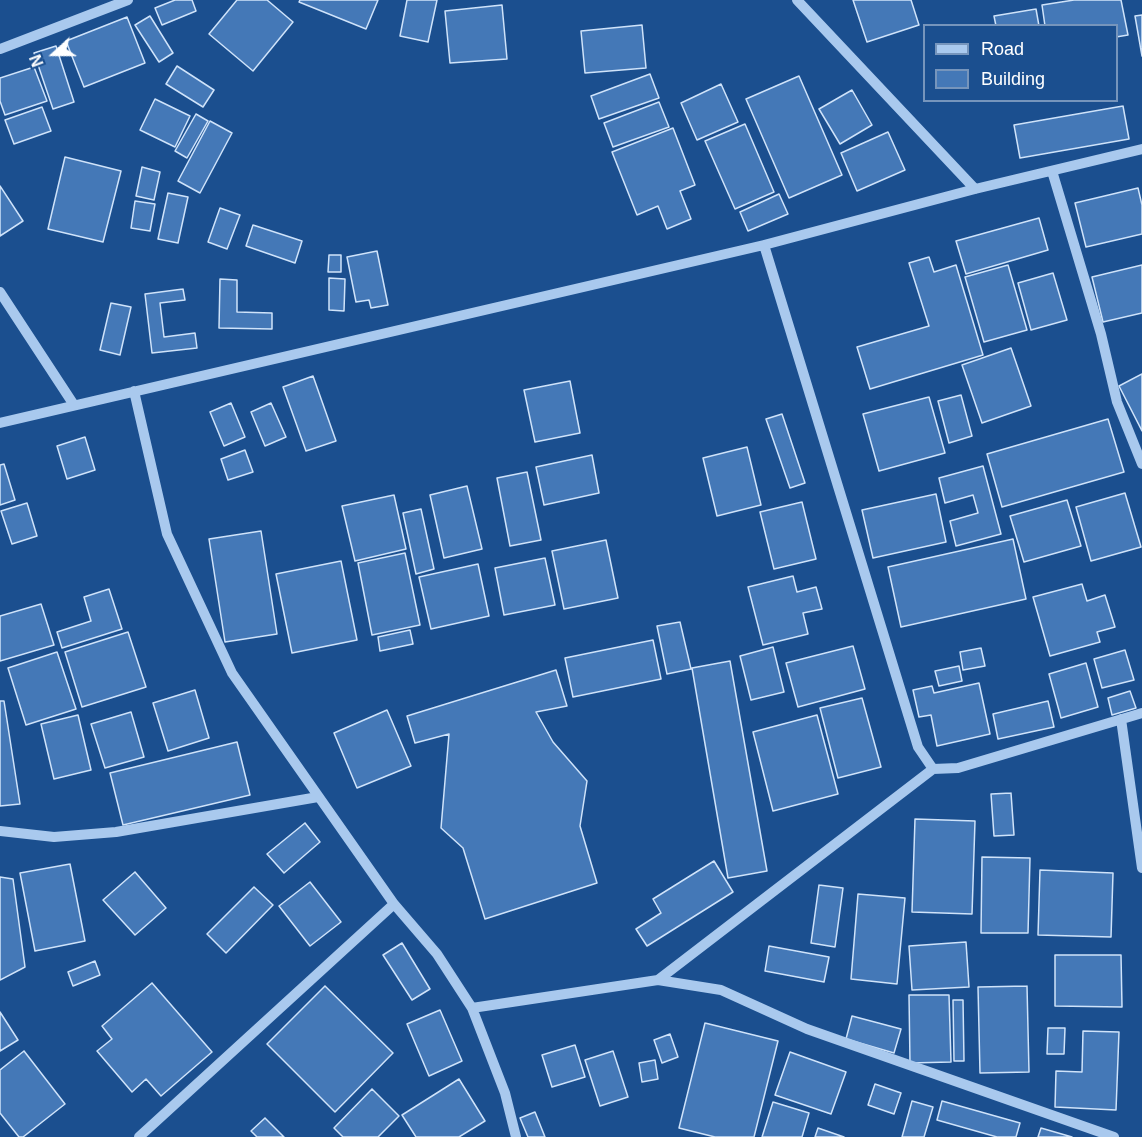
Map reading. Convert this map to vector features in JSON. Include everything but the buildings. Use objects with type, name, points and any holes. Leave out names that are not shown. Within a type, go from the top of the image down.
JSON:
[{"type":"street","points":[[0,49],[128,0]]},
{"type":"street","points":[[797,0],[975,189]]},
{"type":"street","points":[[0,423],[764,245],[975,189],[1142,149]]},
{"type":"street","points":[[1052,171],[1101,334],[1117,402],[1142,464]]},
{"type":"street","points":[[764,245],[918,747],[933,769]]},
{"type":"street","points":[[0,292],[74,405]]},
{"type":"street","points":[[134,391],[167,534],[232,673],[394,904],[437,954],[472,1008],[505,1093],[516,1137]]},
{"type":"street","points":[[658,980],[933,769],[958,768],[1142,713]]},
{"type":"street","points":[[1121,719],[1142,868]]},
{"type":"street","points":[[0,831],[54,837],[116,832],[318,797]]},
{"type":"street","points":[[139,1137],[394,904]]},
{"type":"street","points":[[472,1008],[658,980],[721,990],[807,1029],[1114,1137]]}]
